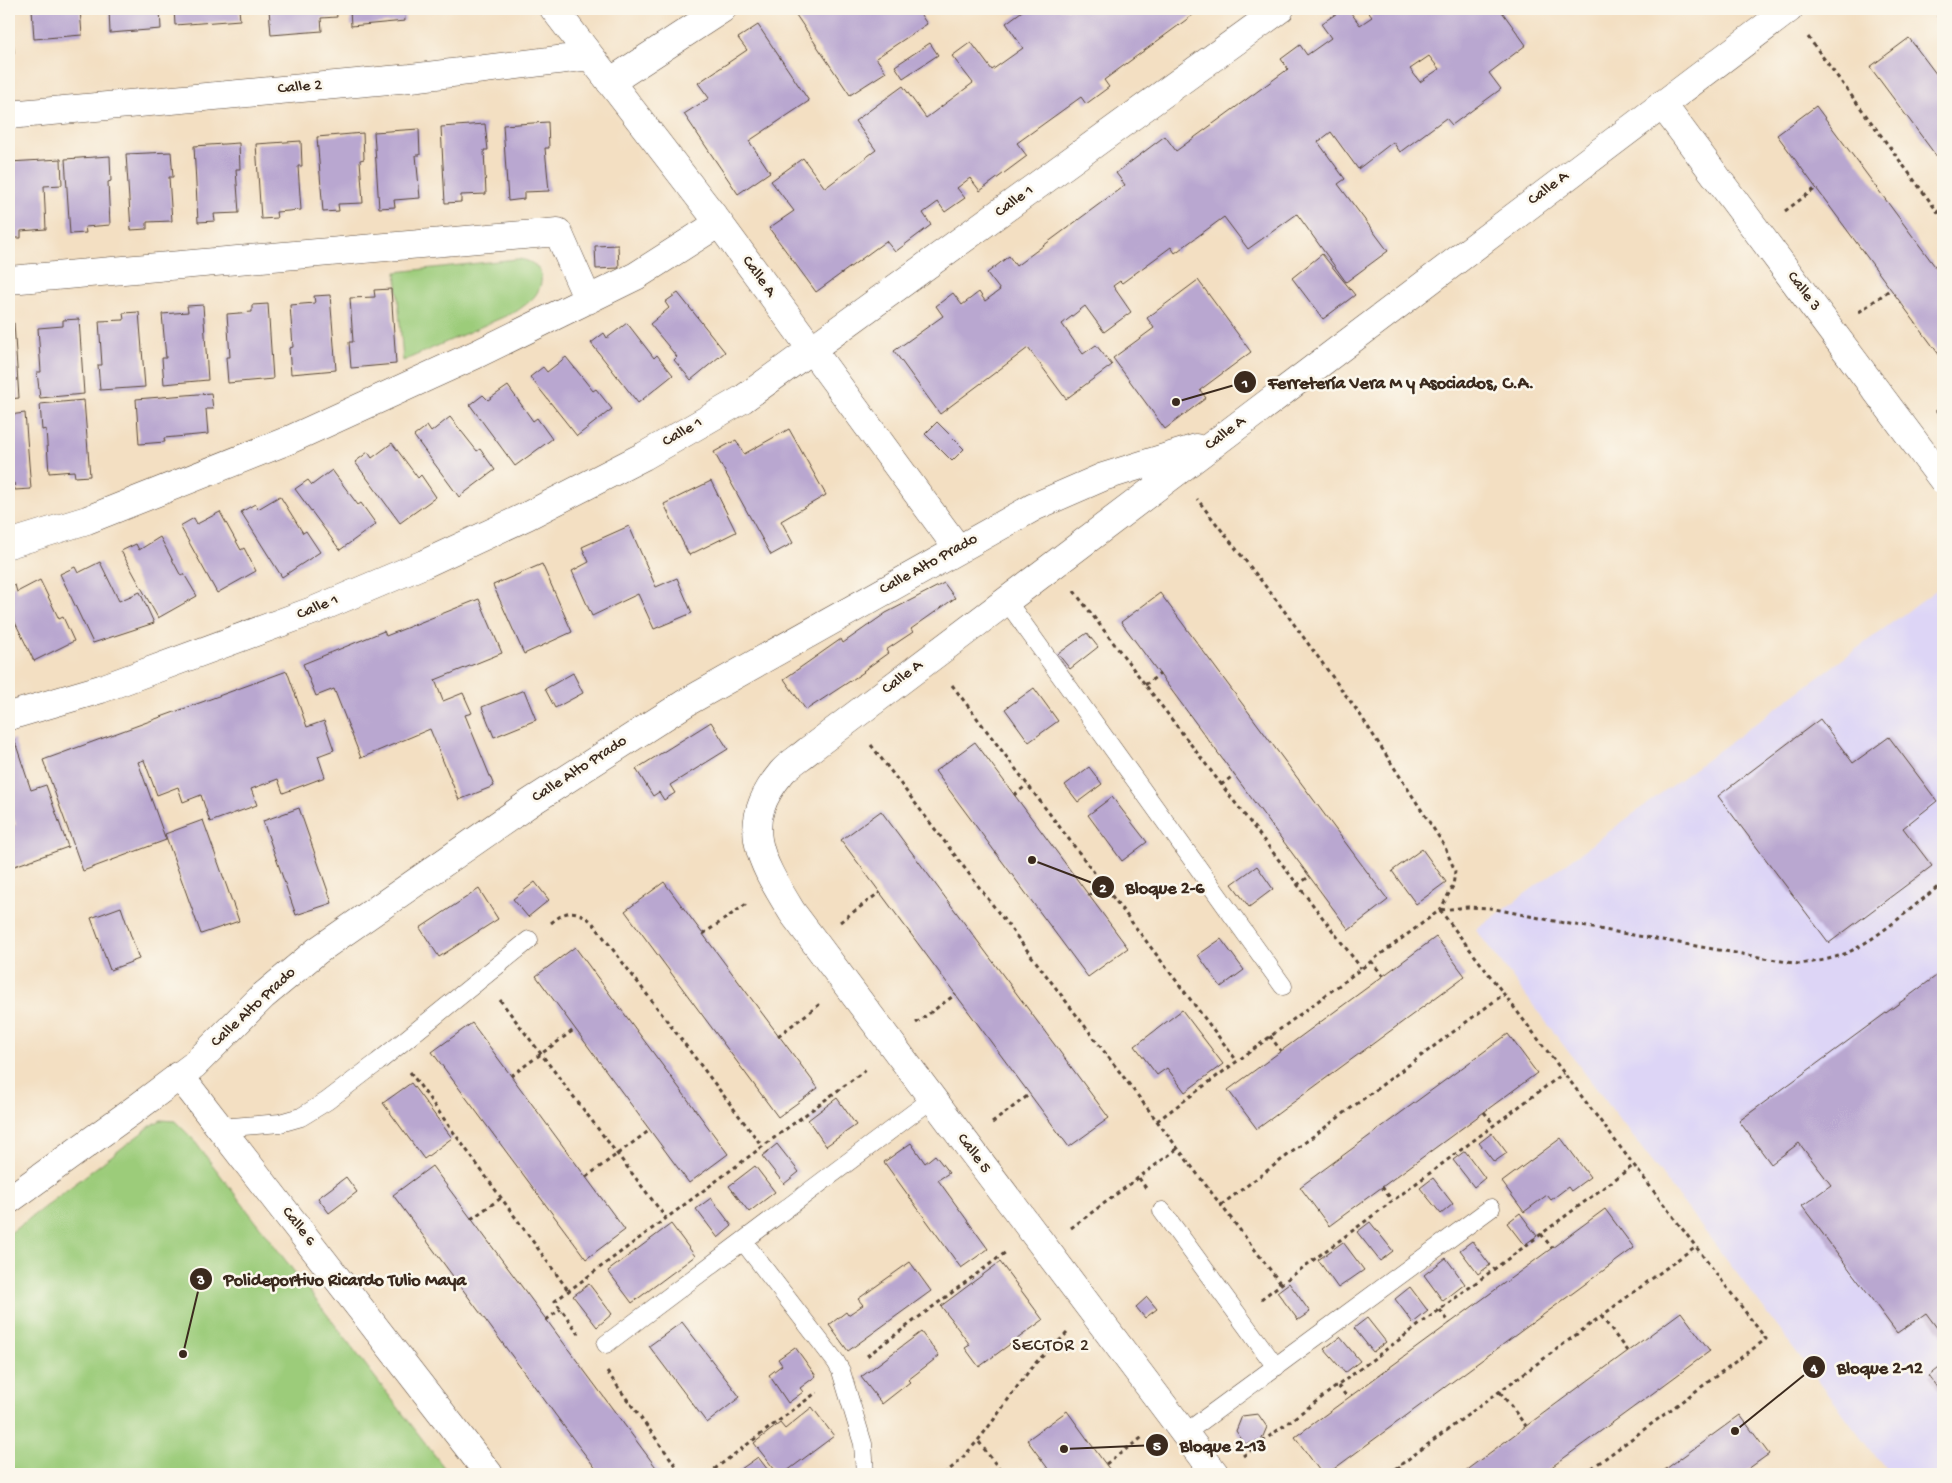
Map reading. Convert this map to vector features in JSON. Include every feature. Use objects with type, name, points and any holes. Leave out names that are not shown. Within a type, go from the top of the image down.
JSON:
[{"type":"street","name":"Calle A","points":[[554,9],[719,223],[958,549]]},
{"type":"street","points":[[610,82],[722,9]]},
{"type":"street","name":"Calle 1","points":[[9,716],[101,689],[315,610],[424,564],[527,516],[644,456],[743,399],[1280,9]]},
{"type":"street","name":"Calle A","points":[[756,822],[762,802],[783,771],[1006,600],[1788,9]]},
{"type":"street","name":"Calle 2","points":[[9,115],[411,78],[590,56]]},
{"type":"street","name":"Calle 3","points":[[1662,104],[1943,480]]},
{"type":"street","points":[[9,544],[87,520],[289,440],[475,355],[636,276],[719,223]]},
{"type":"street","points":[[9,280],[558,232],[588,300]]},
{"type":"street","name":"Calle Alto Prado","points":[[9,1200],[194,1065],[263,996],[317,951],[532,802],[687,702],[1034,507],[1103,477],[1215,443]]},
{"type":"street","name":"Calle 5","points":[[756,822],[758,848],[775,884],[792,912],[1215,1474]]},
{"type":"street","name":"Calle 6","points":[[180,1076],[489,1474]]},
{"type":"lane","points":[[1006,600],[1283,986]]},
{"type":"lane","points":[[220,1128],[280,1123],[301,1117],[327,1101],[394,1049],[529,940]]},
{"type":"lane","points":[[606,1344],[932,1099]]},
{"type":"lane","points":[[1177,1425],[1276,1367],[1491,1208]]},
{"type":"lane","points":[[1162,1211],[1276,1367]]},
{"type":"lane","points":[[743,1241],[836,1362],[842,1374],[863,1444],[865,1474]]},
{"type":"path","points":[[1788,9],[1943,219]]},
{"type":"path","points":[[1933,9],[1943,23]]},
{"type":"path","points":[[1757,232],[1816,188]]},
{"type":"path","points":[[1157,1121],[1440,910],[1453,886],[1456,871],[1432,824],[1356,708],[1277,601],[1176,472]]},
{"type":"path","points":[[1054,564],[1361,968]]},
{"type":"path","points":[[931,657],[1237,1061]]},
{"type":"path","points":[[1145,685],[1160,674]]},
{"type":"path","points":[[851,718],[1281,1284]]},
{"type":"path","points":[[1221,786],[1234,775]]},
{"type":"path","points":[[1014,795],[1027,784]]},
{"type":"path","points":[[1297,885],[1309,877]]},
{"type":"path","points":[[1440,910],[1468,907],[1490,908],[1564,923],[1799,964],[1821,961],[1844,954],[1865,944],[1943,882]]},
{"type":"path","points":[[703,934],[775,884]]},
{"type":"path","points":[[1089,895],[1103,885]]},
{"type":"path","points":[[814,942],[880,892]]},
{"type":"path","points":[[1440,910],[1766,1339],[1584,1474]]},
{"type":"path","points":[[529,940],[561,915],[571,912],[582,914],[592,922],[762,1146]]},
{"type":"path","points":[[1371,961],[1383,976]]},
{"type":"path","points":[[483,978],[666,1218]]},
{"type":"path","points":[[778,1036],[846,984]]},
{"type":"path","points":[[582,1338],[555,1301],[762,1146],[956,994]]},
{"type":"path","points":[[1221,1205],[1504,994]]},
{"type":"path","points":[[511,1076],[575,1029]]},
{"type":"path","points":[[1270,1036],[1281,1051]]},
{"type":"path","points":[[394,1049],[568,1290]]},
{"type":"path","points":[[1239,1315],[1564,1073]]},
{"type":"path","points":[[965,1143],[1030,1094]]},
{"type":"path","points":[[1484,1112],[1494,1125]]},
{"type":"path","points":[[586,1177],[650,1130]]},
{"type":"path","points":[[708,1474],[842,1374],[1039,1240],[1178,1149]]},
{"type":"path","points":[[1242,1456],[1634,1165]]},
{"type":"path","points":[[1382,1187],[1392,1200]]},
{"type":"path","points":[[471,1219],[502,1198]]},
{"type":"path","points":[[1541,1234],[1552,1248]]},
{"type":"path","points":[[1388,1474],[1696,1246]]},
{"type":"path","points":[[546,1320],[561,1309]]},
{"type":"path","points":[[944,1474],[961,1461],[979,1442],[1030,1369],[1091,1310]]},
{"type":"path","points":[[1440,1310],[1450,1323]]},
{"type":"path","points":[[1601,1316],[1628,1351]]},
{"type":"path","points":[[604,1368],[682,1474]]},
{"type":"path","points":[[1338,1386],[1348,1398]]},
{"type":"path","points":[[1500,1392],[1526,1426]]},
{"type":"path","points":[[1106,1464],[1177,1425]]},
{"type":"path","points":[[979,1442],[1003,1474]]},
{"type":"path","points":[[1398,1467],[1404,1474]]},
{"type":"shaded area","points":[[1943,585],[1943,1474],[1889,1474],[1476,930]]},
{"type":"green space","points":[[516,259],[528,261],[537,267],[540,272],[541,283],[539,289],[530,302],[517,311],[403,361],[396,272]]},
{"type":"green space","points":[[161,1120],[175,1121],[192,1138],[449,1474],[9,1474],[9,1234]]},
{"type":"building","points":[[9,9],[11,9],[14,53],[9,54]]},
{"type":"building","points":[[32,9],[80,9],[82,35],[34,39]]},
{"type":"building","points":[[109,9],[160,9],[161,29],[110,33]]},
{"type":"building","points":[[174,9],[239,9],[240,20],[175,25]]},
{"type":"building","points":[[269,9],[336,9],[337,17],[321,18],[322,31],[271,35]]},
{"type":"building","points":[[350,9],[404,9],[405,21],[351,26]]},
{"type":"building","points":[[792,9],[917,9],[927,24],[876,58],[886,72],[850,95]]},
{"type":"building","points":[[1025,9],[1201,9],[1104,80],[1109,87],[1086,104],[1081,97],[1017,143],[1027,156],[980,191],[970,178],[957,188],[965,198],[945,212],[938,202],[923,213],[931,225],[895,252],[886,241],[816,292],[769,228],[794,211],[771,181],[803,158],[825,188],[876,150],[855,121],[903,86],[926,118],[973,83],[952,56],[971,42],[992,70],[1023,48],[1006,23]]},
{"type":"building","points":[[1343,9],[1348,9],[1360,25],[1372,17],[1366,9],[1500,9],[1526,45],[1489,73],[1501,89],[1452,125],[1446,118],[1400,152],[1393,142],[1358,169],[1331,132],[1318,142],[1345,179],[1338,184],[1388,251],[1346,282],[1297,214],[1248,249],[1224,217],[1175,253],[1171,247],[1122,283],[1120,281],[1113,286],[1131,312],[1104,332],[1085,306],[1062,324],[1083,354],[1096,345],[1112,365],[1066,399],[1028,348],[940,414],[894,351],[943,316],[936,306],[953,293],[962,305],[979,292],[985,301],[1000,290],[987,273],[1009,256],[1016,266],[1125,185],[1116,173],[1165,136],[1176,151],[1288,69],[1281,59],[1300,45],[1307,55],[1331,38],[1321,24]],"holes":[[[1429,56],[1439,69],[1420,82],[1410,69]]]},
{"type":"building","points":[[758,25],[809,101],[749,141],[770,172],[738,194],[684,114],[709,98],[698,83],[747,50],[738,38]]},
{"type":"building","points":[[1909,38],[1943,83],[1943,165],[1870,67]]},
{"type":"building","points":[[930,43],[938,55],[903,78],[895,66]]},
{"type":"building","points":[[1816,106],[1943,277],[1943,360],[1777,135]]},
{"type":"building","points":[[548,122],[549,148],[545,148],[549,191],[524,192],[524,199],[508,201],[503,125]]},
{"type":"building","points":[[485,124],[488,150],[484,150],[486,194],[461,195],[461,202],[445,203],[441,127]]},
{"type":"building","points":[[419,129],[420,155],[416,155],[420,198],[394,200],[395,207],[379,208],[374,132]]},
{"type":"building","points":[[363,133],[364,159],[360,160],[363,203],[338,204],[339,211],[323,212],[317,137]]},
{"type":"building","points":[[301,141],[302,166],[298,166],[301,210],[276,212],[277,218],[261,219],[256,144]]},
{"type":"building","points":[[239,143],[240,169],[236,169],[239,213],[214,214],[215,221],[198,222],[194,146]]},
{"type":"building","points":[[171,152],[173,177],[169,177],[172,221],[147,222],[147,229],[131,230],[126,154]]},
{"type":"building","points":[[110,156],[111,181],[108,182],[110,225],[85,227],[86,233],[70,234],[65,159]]},
{"type":"building","points":[[61,159],[62,185],[44,186],[46,229],[21,231],[21,238],[9,238],[9,162]]},
{"type":"building","points":[[618,245],[619,268],[596,269],[595,246]]},
{"type":"building","points":[[1322,254],[1355,295],[1323,319],[1292,278]]},
{"type":"building","points":[[1198,280],[1251,352],[1200,390],[1206,398],[1165,429],[1113,358],[1154,328],[1147,318]]},
{"type":"building","points":[[391,289],[396,364],[351,368],[349,342],[353,342],[350,298],[375,297],[374,290]]},
{"type":"building","points":[[678,293],[725,352],[691,380],[674,360],[677,357],[650,324],[669,308],[665,302]]},
{"type":"building","points":[[330,295],[336,370],[291,374],[289,348],[293,347],[290,305],[315,303],[314,296]]},
{"type":"building","points":[[268,304],[273,379],[228,383],[226,357],[230,357],[227,314],[252,312],[252,305]]},
{"type":"building","points":[[203,305],[208,380],[164,384],[162,358],[166,358],[162,314],[188,312],[187,306]]},
{"type":"building","points":[[139,312],[145,387],[100,390],[98,365],[102,365],[99,321],[124,320],[123,313]]},
{"type":"building","points":[[79,319],[84,394],[40,398],[37,372],[41,372],[38,328],[63,326],[63,320]]},
{"type":"building","points":[[9,323],[14,323],[19,398],[9,399]]},
{"type":"building","points":[[627,323],[654,358],[657,355],[673,375],[638,403],[591,343],[604,333],[607,338]]},
{"type":"building","points":[[566,357],[593,391],[596,389],[612,409],[577,436],[530,377],[543,367],[547,372]]},
{"type":"building","points":[[508,386],[533,421],[537,418],[552,439],[515,466],[470,405],[483,395],[488,400]]},
{"type":"building","points":[[211,393],[213,409],[206,409],[208,434],[164,438],[165,442],[139,444],[136,399]]},
{"type":"building","points":[[84,400],[90,476],[75,477],[74,471],[49,473],[46,429],[42,430],[40,404]]},
{"type":"building","points":[[25,413],[31,489],[15,490],[14,483],[9,484],[9,415]]},
{"type":"building","points":[[450,417],[477,451],[480,449],[495,470],[459,497],[414,436],[427,426],[431,432]]},
{"type":"building","points":[[937,422],[964,449],[952,461],[925,434]]},
{"type":"building","points":[[789,429],[826,495],[781,521],[793,543],[771,555],[714,452],[736,440],[744,454]]},
{"type":"building","points":[[392,443],[418,478],[421,475],[436,497],[400,523],[355,462],[368,452],[372,458]]},
{"type":"building","points":[[332,470],[358,505],[361,503],[376,524],[340,550],[295,489],[308,480],[312,485]]},
{"type":"building","points":[[711,481],[736,532],[689,555],[664,504]]},
{"type":"building","points":[[280,496],[303,533],[306,531],[320,552],[282,577],[241,512],[255,504],[258,509]]},
{"type":"building","points":[[220,512],[241,550],[244,548],[256,571],[217,593],[180,526],[194,518],[197,524]]},
{"type":"building","points":[[629,526],[656,587],[677,578],[692,613],[654,629],[638,594],[592,616],[572,571],[589,562],[582,547]]},
{"type":"building","points":[[160,537],[181,576],[184,574],[197,596],[158,618],[121,551],[136,544],[139,550]]},
{"type":"building","points":[[100,562],[119,601],[140,592],[154,623],[93,643],[60,574],[75,567],[78,573]]},
{"type":"building","points":[[542,564],[572,632],[524,654],[493,585]]},
{"type":"building","points":[[40,580],[59,619],[63,617],[74,641],[34,661],[9,610],[9,588],[15,585],[17,592]]},
{"type":"building","points":[[944,583],[955,598],[911,629],[913,632],[886,650],[888,653],[864,672],[806,710],[784,679],[841,639],[843,643],[886,613]]},
{"type":"building","points":[[1160,593],[1388,900],[1349,930],[1121,622]]},
{"type":"building","points":[[479,599],[502,653],[435,680],[443,701],[463,693],[472,713],[465,715],[494,786],[459,800],[430,729],[361,758],[334,689],[316,696],[303,664],[384,631],[386,636]]},
{"type":"building","points":[[1087,633],[1098,647],[1070,669],[1058,654]]},
{"type":"building","points":[[287,671],[307,727],[324,721],[334,750],[318,756],[325,777],[283,793],[278,779],[251,789],[257,805],[210,822],[201,795],[183,802],[178,787],[157,795],[144,760],[138,762],[166,840],[83,871],[43,760]]},
{"type":"building","points":[[573,673],[583,693],[555,708],[545,689]]},
{"type":"building","points":[[1034,688],[1058,721],[1029,742],[1005,709]]},
{"type":"building","points":[[524,690],[536,720],[494,737],[482,707]]},
{"type":"building","points":[[1820,719],[1853,763],[1889,737],[1937,801],[1903,828],[1932,866],[1829,943],[1718,796]]},
{"type":"building","points":[[711,722],[728,749],[670,785],[675,793],[664,800],[659,792],[653,796],[636,769]]},
{"type":"building","points":[[14,739],[31,790],[46,785],[68,847],[9,868],[9,827],[16,825],[9,803],[9,741]]},
{"type":"building","points":[[975,742],[1128,948],[1088,977],[935,771]]},
{"type":"building","points":[[1089,767],[1102,784],[1078,802],[1065,785]]},
{"type":"building","points":[[1112,797],[1147,842],[1122,861],[1088,815]]},
{"type":"building","points":[[299,808],[332,903],[296,915],[263,821]]},
{"type":"building","points":[[881,811],[1109,1118],[1069,1147],[841,840]]},
{"type":"building","points":[[203,820],[239,921],[201,934],[165,834]]},
{"type":"building","points":[[1422,849],[1446,882],[1416,904],[1392,871]]},
{"type":"building","points":[[1257,866],[1273,889],[1249,907],[1232,884]]},
{"type":"building","points":[[535,882],[549,900],[528,917],[513,899]]},
{"type":"building","points":[[664,882],[818,1088],[778,1117],[625,911]]},
{"type":"building","points":[[479,889],[498,919],[439,957],[420,928]]},
{"type":"building","points":[[121,907],[139,959],[110,970],[91,918]]},
{"type":"building","points":[[1436,937],[1465,976],[1257,1129],[1228,1090]]},
{"type":"building","points":[[1221,939],[1244,970],[1221,987],[1198,955]]},
{"type":"building","points":[[575,947],[728,1154],[689,1183],[536,976]]},
{"type":"building","points":[[1943,971],[1943,1336],[1926,1313],[1897,1333],[1802,1206],[1831,1185],[1799,1143],[1771,1164],[1739,1121]]},
{"type":"building","points":[[1182,1010],[1223,1064],[1185,1092],[1167,1068],[1157,1075],[1135,1046]]},
{"type":"building","points":[[472,1023],[625,1230],[586,1259],[432,1052]]},
{"type":"building","points":[[1508,1034],[1537,1073],[1329,1226],[1300,1187]]},
{"type":"building","points":[[411,1083],[452,1138],[424,1159],[383,1103]]},
{"type":"building","points":[[837,1098],[856,1125],[826,1146],[808,1120]]},
{"type":"building","points":[[1492,1133],[1507,1153],[1494,1162],[1479,1143]]},
{"type":"building","points":[[1561,1138],[1590,1177],[1571,1191],[1568,1187],[1551,1200],[1547,1195],[1524,1212],[1502,1182]]},
{"type":"building","points":[[911,1143],[925,1163],[935,1155],[949,1173],[938,1180],[988,1249],[961,1268],[884,1162]]},
{"type":"building","points":[[777,1144],[799,1172],[784,1184],[762,1156]]},
{"type":"building","points":[[1465,1151],[1485,1178],[1474,1187],[1453,1160]]},
{"type":"building","points":[[432,1166],[661,1474],[600,1474],[577,1444],[393,1195]]},
{"type":"building","points":[[755,1166],[775,1192],[749,1212],[729,1186]]},
{"type":"building","points":[[346,1177],[357,1192],[329,1213],[318,1198]]},
{"type":"building","points":[[1433,1178],[1453,1204],[1441,1214],[1420,1188]]},
{"type":"building","points":[[711,1198],[732,1226],[718,1238],[696,1209]]},
{"type":"building","points":[[1605,1209],[1634,1248],[1327,1474],[1322,1474],[1295,1437]]},
{"type":"building","points":[[1520,1213],[1537,1236],[1524,1245],[1507,1223]]},
{"type":"building","points":[[1370,1222],[1393,1251],[1380,1261],[1357,1232]]},
{"type":"building","points":[[671,1224],[695,1256],[632,1303],[608,1271]]},
{"type":"building","points":[[1472,1241],[1490,1265],[1478,1274],[1460,1250]]},
{"type":"building","points":[[1343,1242],[1364,1270],[1338,1288],[1318,1260]]},
{"type":"building","points":[[1446,1258],[1465,1284],[1443,1301],[1424,1275]]},
{"type":"building","points":[[910,1262],[931,1291],[848,1351],[829,1325],[846,1312],[848,1315],[863,1305],[858,1299]]},
{"type":"building","points":[[1000,1262],[1043,1320],[979,1367],[965,1348],[970,1345],[941,1306]]},
{"type":"building","points":[[1289,1283],[1310,1312],[1298,1320],[1277,1292]]},
{"type":"building","points":[[589,1284],[612,1314],[597,1327],[573,1296]]},
{"type":"building","points":[[1410,1287],[1428,1311],[1413,1323],[1395,1299]]},
{"type":"building","points":[[1147,1297],[1157,1309],[1145,1318],[1136,1307]]},
{"type":"building","points":[[1681,1312],[1710,1351],[1649,1396],[1542,1474],[1461,1474]]},
{"type":"building","points":[[1367,1318],[1386,1342],[1373,1352],[1354,1328]]},
{"type":"building","points":[[682,1322],[740,1397],[707,1423],[649,1346]]},
{"type":"building","points":[[921,1332],[939,1356],[908,1380],[910,1382],[882,1404],[861,1377]]},
{"type":"building","points":[[1340,1337],[1360,1361],[1345,1373],[1324,1349]]},
{"type":"building","points":[[795,1347],[816,1376],[800,1388],[803,1392],[788,1403],[769,1375],[782,1365],[778,1359]]},
{"type":"building","points":[[1943,1365],[1943,1396],[1929,1376]]},
{"type":"building","points":[[812,1407],[834,1436],[783,1474],[778,1474],[754,1443],[780,1423],[785,1429]]},
{"type":"building","points":[[1067,1411],[1113,1474],[1052,1474],[1027,1440]]},
{"type":"building","points":[[1258,1414],[1267,1427],[1261,1441],[1245,1444],[1236,1431],[1242,1416]]},
{"type":"building","points":[[1740,1415],[1769,1454],[1741,1474],[1659,1474]]},
{"type":"building","points":[[758,1457],[771,1474],[734,1474]]},
{"type":"place","name":"Ferretería Vera M y Asociados, C.A.","points":[[1176,402]]},
{"type":"place","name":"Bloque 2-6","points":[[1032,860]]},
{"type":"place","name":"Polideportivo Ricardo Tulio Maya","points":[[183,1354]]},
{"type":"place","name":"Bloque 2-12","points":[[1735,1431]]},
{"type":"place","name":"Bloque 2-13","points":[[1064,1449]]},
{"type":"district","name":"SECTOR 2","points":[[1051,1346]]}]
